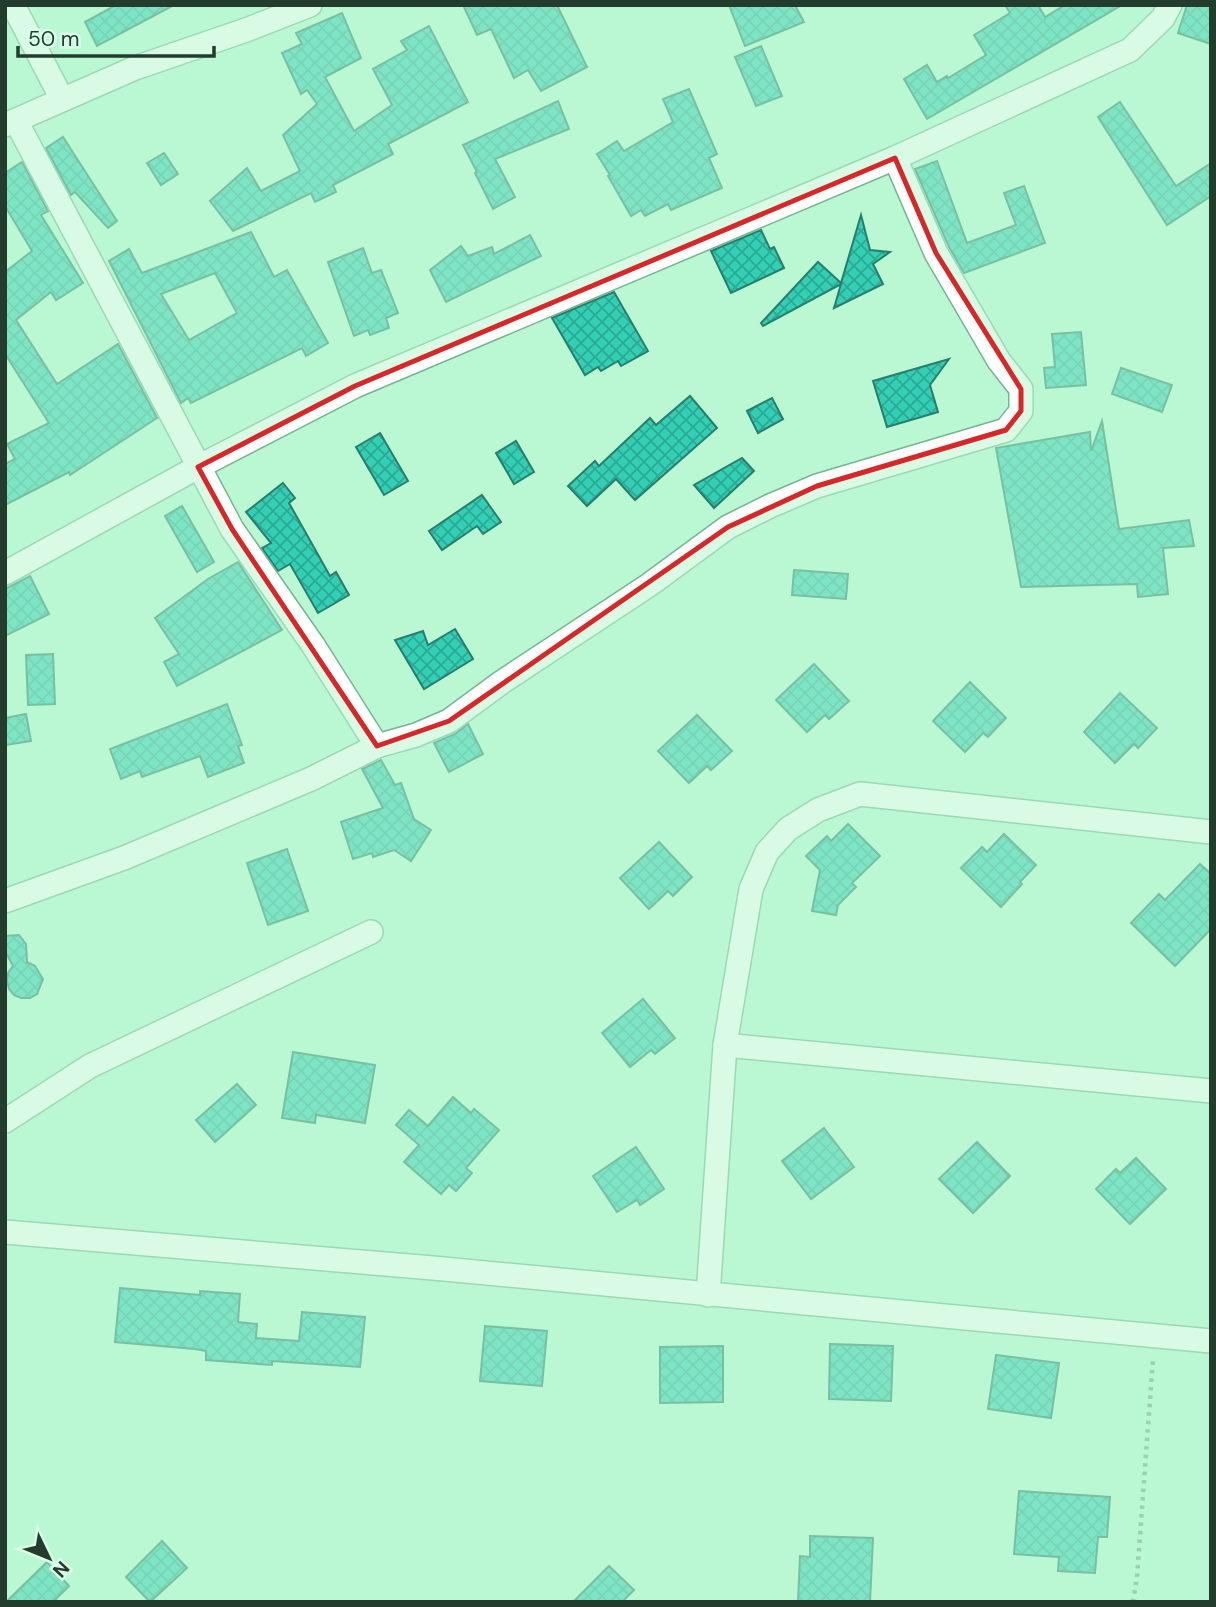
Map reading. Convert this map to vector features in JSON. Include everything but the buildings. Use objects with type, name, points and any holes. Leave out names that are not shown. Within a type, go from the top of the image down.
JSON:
[{"type":"street","points":[[13,5],[62,99]]},
{"type":"street","points":[[5,573],[198,467],[355,386],[895,158],[1130,50],[1163,18],[1170,5]]},
{"type":"street","points":[[300,7],[135,68],[10,122],[232,529],[313,645],[377,746]]},
{"type":"street","points":[[5,901],[124,858],[311,779],[377,746],[416,735],[449,721],[728,527],[817,486],[1006,430],[1021,411],[1021,389],[999,361],[936,253],[895,158]]},
{"type":"street","points":[[708,1295],[725,1045],[751,889],[767,852],[788,830],[818,810],[860,794],[1211,832]]},
{"type":"street","points":[[5,1121],[90,1066],[371,932]]},
{"type":"street","points":[[725,1045],[1211,1091]]},
{"type":"street","points":[[5,1232],[433,1268],[1211,1341]]},
{"type":"path","points":[[1133,1602],[1138,1577],[1154,1337]]},
{"type":"highlighted area","points":[[895,158],[936,253],[1021,389],[1021,411],[1006,430],[817,486],[728,527],[449,721],[377,746],[232,529],[198,467],[355,386]]}]
